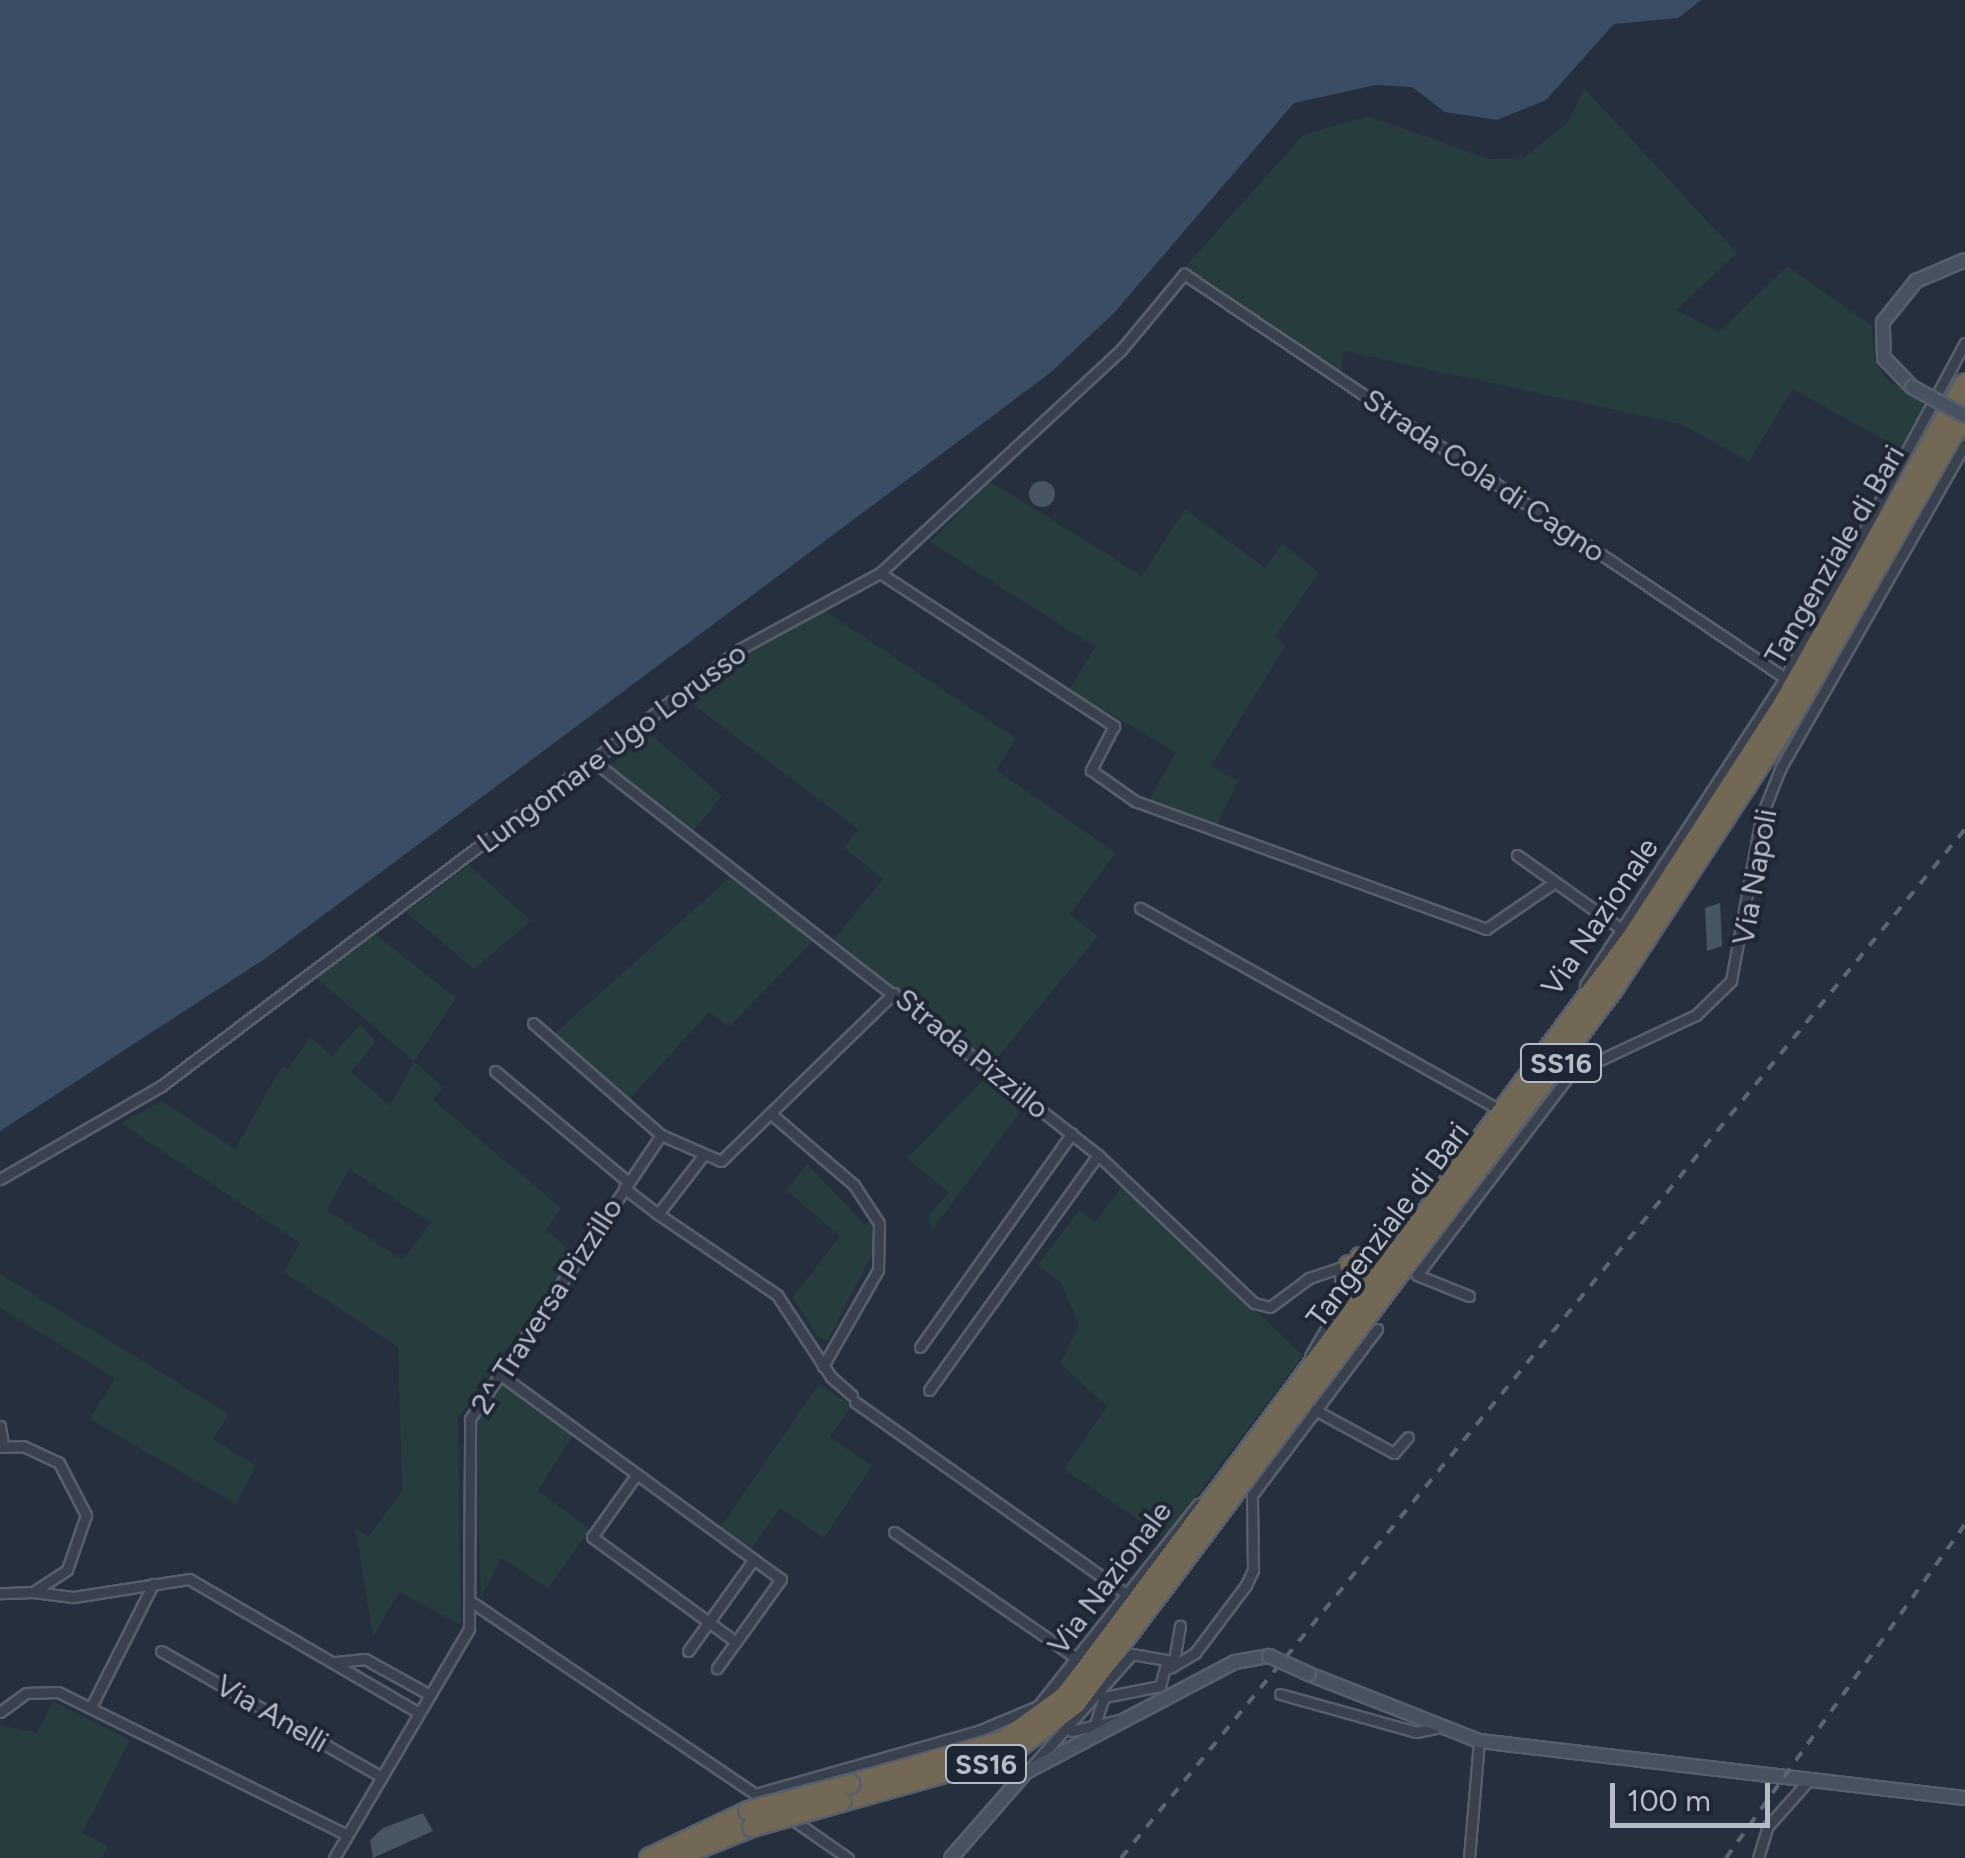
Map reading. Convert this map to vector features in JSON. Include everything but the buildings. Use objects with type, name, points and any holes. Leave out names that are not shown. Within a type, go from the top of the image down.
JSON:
[{"type":"highway","name":"Tangenziale di Bari","points":[[846,1793],[960,1758],[1037,1722],[1090,1666],[1554,1052],[1724,798],[1965,383]]},
{"type":"highway","name":"Tangenziale di Bari","points":[[649,1858],[751,1810],[846,1793],[1009,1755],[1076,1704],[1614,988],[1792,716],[1965,415]]},
{"type":"highway","points":[[1349,1263],[1382,1264],[1414,1237]]},
{"type":"highway","points":[[1315,1368],[1365,1284],[1349,1263]]},
{"type":"highway","name":"Tangenziale di Bari","points":[[675,1858],[751,1810]]},
{"type":"street","points":[[1965,260],[1916,281],[1883,322],[1884,358],[1912,387],[1965,415]]},
{"type":"street","name":"Lungomare Ugo Lorusso","points":[[0,1179],[161,1086],[262,1004],[597,764],[740,649],[880,573],[1120,350],[1184,274]]},
{"type":"street","name":"Strada Cola di Cagno","points":[[1184,274],[1785,678]]},
{"type":"street","name":"Via Nazionale","points":[[751,1810],[1015,1718],[1038,1706],[1079,1660],[1310,1356],[1342,1301],[1349,1263],[1408,1222],[1497,1108],[1624,932],[1785,678],[1965,343]]},
{"type":"street","name":"Via Napoli","points":[[1469,1296],[1417,1275],[1570,1074],[1696,1014],[1731,982],[1761,816],[1780,767],[1965,445]]},
{"type":"street","points":[[880,573],[1114,726],[1092,770],[1135,800],[1486,929],[1554,882]]},
{"type":"street","name":"Strada Pizzillo","points":[[597,764],[1098,1154],[1254,1303],[1270,1307],[1309,1278],[1349,1263]]},
{"type":"street","points":[[1517,855],[1624,932]]},
{"type":"street","points":[[1140,908],[1497,1108]]},
{"type":"street","points":[[532,1023],[662,1135],[702,1157],[721,1161],[894,992]]},
{"type":"street","points":[[496,1071],[626,1185]]},
{"type":"street","points":[[770,1113],[864,1196],[879,1223],[878,1270],[823,1366]]},
{"type":"street","points":[[920,1347],[1072,1134]]},
{"type":"street","name":"2^ Traversa Pizzillo","points":[[473,1603],[468,1436],[498,1373],[662,1135]]},
{"type":"street","points":[[929,1390],[1098,1154]]},
{"type":"street","name":"2^ Traversa Pizzillo","points":[[626,1185],[658,1214],[702,1157]]},
{"type":"street","points":[[658,1214],[777,1295],[823,1366],[854,1398],[1128,1595]]},
{"type":"street","points":[[1172,1667],[1195,1654],[1253,1570],[1252,1494],[1376,1329]]},
{"type":"street","points":[[498,1373],[781,1579],[717,1668]]},
{"type":"street","points":[[1315,1410],[1394,1453],[1408,1437]]},
{"type":"street","points":[[0,1426],[2,1446],[42,1452],[82,1495],[78,1554],[33,1592]]},
{"type":"street","points":[[637,1474],[592,1537],[736,1642]]},
{"type":"street","points":[[894,1532],[1079,1660]]},
{"type":"street","points":[[688,1651],[754,1559]]},
{"type":"street","points":[[0,1594],[33,1592],[73,1598],[189,1579],[419,1714]]},
{"type":"street","points":[[91,1708],[152,1584]]},
{"type":"street","points":[[334,1858],[469,1629],[473,1603],[751,1810],[848,1858]]},
{"type":"street","points":[[1093,1732],[1109,1692],[1160,1686],[1172,1667],[1180,1626]]},
{"type":"street","name":"Via Anelli","points":[[161,1651],[382,1777]]},
{"type":"street","points":[[952,1858],[1026,1772],[1068,1732],[1132,1654],[1160,1655],[1172,1667]]},
{"type":"street","points":[[1068,1732],[1093,1732],[1132,1718],[1236,1662],[1269,1656],[1436,1728],[1478,1742],[1965,1798]]},
{"type":"street","points":[[336,1662],[366,1659],[430,1695]]},
{"type":"street","points":[[0,1712],[44,1690],[91,1708],[347,1835]]},
{"type":"street","points":[[1280,1694],[1416,1732],[1436,1728]]},
{"type":"street","points":[[1101,1708],[1112,1721]]},
{"type":"street","points":[[1026,1772],[1112,1721],[1132,1718]]},
{"type":"street","points":[[1068,1732],[1074,1746]]},
{"type":"street","points":[[1469,1858],[1478,1742]]},
{"type":"street","points":[[1758,1858],[1768,1826],[1808,1781]]},
{"type":"green space","points":[[1584,88],[1737,253],[1676,310],[1719,332],[1787,266],[1872,326],[1874,360],[1887,379],[1934,409],[1910,454],[1793,389],[1749,461],[1680,424],[1344,351],[1341,373],[1185,267],[1303,135],[1368,116],[1489,159],[1524,158],[1569,121]]},
{"type":"green space","points":[[990,481],[1142,576],[1185,509],[1265,568],[1282,544],[1319,572],[1275,637],[1286,645],[1211,766],[1238,781],[1218,824],[1150,799],[1176,752],[1069,690],[1095,647],[930,542]]},
{"type":"green space","points":[[825,611],[1016,738],[996,770],[1116,853],[1070,914],[1098,936],[992,1064],[834,939],[883,879],[844,848],[858,829],[686,699],[753,645]]},
{"type":"green space","points":[[648,732],[722,796],[694,830],[609,766]]},
{"type":"green space","points":[[469,865],[531,921],[474,969],[406,912]]},
{"type":"green space","points":[[733,875],[816,938],[729,1027],[709,1012],[628,1101],[552,1036]]},
{"type":"green space","points":[[375,934],[456,998],[414,1062],[443,1087],[433,1100],[561,1208],[546,1230],[575,1254],[458,1418],[461,1625],[399,1592],[373,1637],[355,1527],[369,1536],[402,1491],[398,1347],[284,1272],[300,1243],[121,1123],[162,1101],[235,1149],[282,1066],[288,1069],[310,1037],[332,1056],[360,1024],[376,1041],[351,1072],[390,1106],[414,1061],[314,976]],"holes":[[[349,1169],[431,1223],[402,1260],[327,1210]]]},
{"type":"green space","points":[[988,1075],[1025,1105],[933,1229],[928,1216],[949,1193],[907,1158]]},
{"type":"green space","points":[[807,1164],[864,1224],[872,1221],[877,1244],[828,1341],[818,1337],[793,1297],[840,1236],[786,1190]]},
{"type":"green space","points":[[1124,1184],[1303,1356],[1165,1538],[1064,1469],[1107,1406],[1060,1364],[1079,1325],[1061,1283],[1038,1265],[1079,1210],[1095,1222]]},
{"type":"green space","points":[[0,1274],[229,1414],[213,1439],[256,1466],[236,1504],[90,1419],[115,1378],[0,1308]]},
{"type":"green space","points":[[501,1384],[573,1435],[538,1491],[590,1529],[548,1588],[501,1558],[481,1599],[475,1426]]},
{"type":"green space","points":[[819,1384],[852,1405],[830,1437],[872,1466],[824,1538],[780,1508],[751,1549],[721,1526]]},
{"type":"green space","points":[[53,1701],[130,1740],[82,1833],[108,1846],[102,1858],[0,1858],[0,1725],[37,1733]]},
{"type":"water","points":[[0,0],[1701,0],[1678,18],[1614,24],[1546,100],[1497,120],[1445,112],[1412,87],[1376,85],[1294,103],[1114,313],[1050,373],[266,958],[0,1131]]},
{"type":"railway","points":[[1121,1858],[1965,829]]},
{"type":"railway","points":[[1726,1858],[1965,1524]]}]
